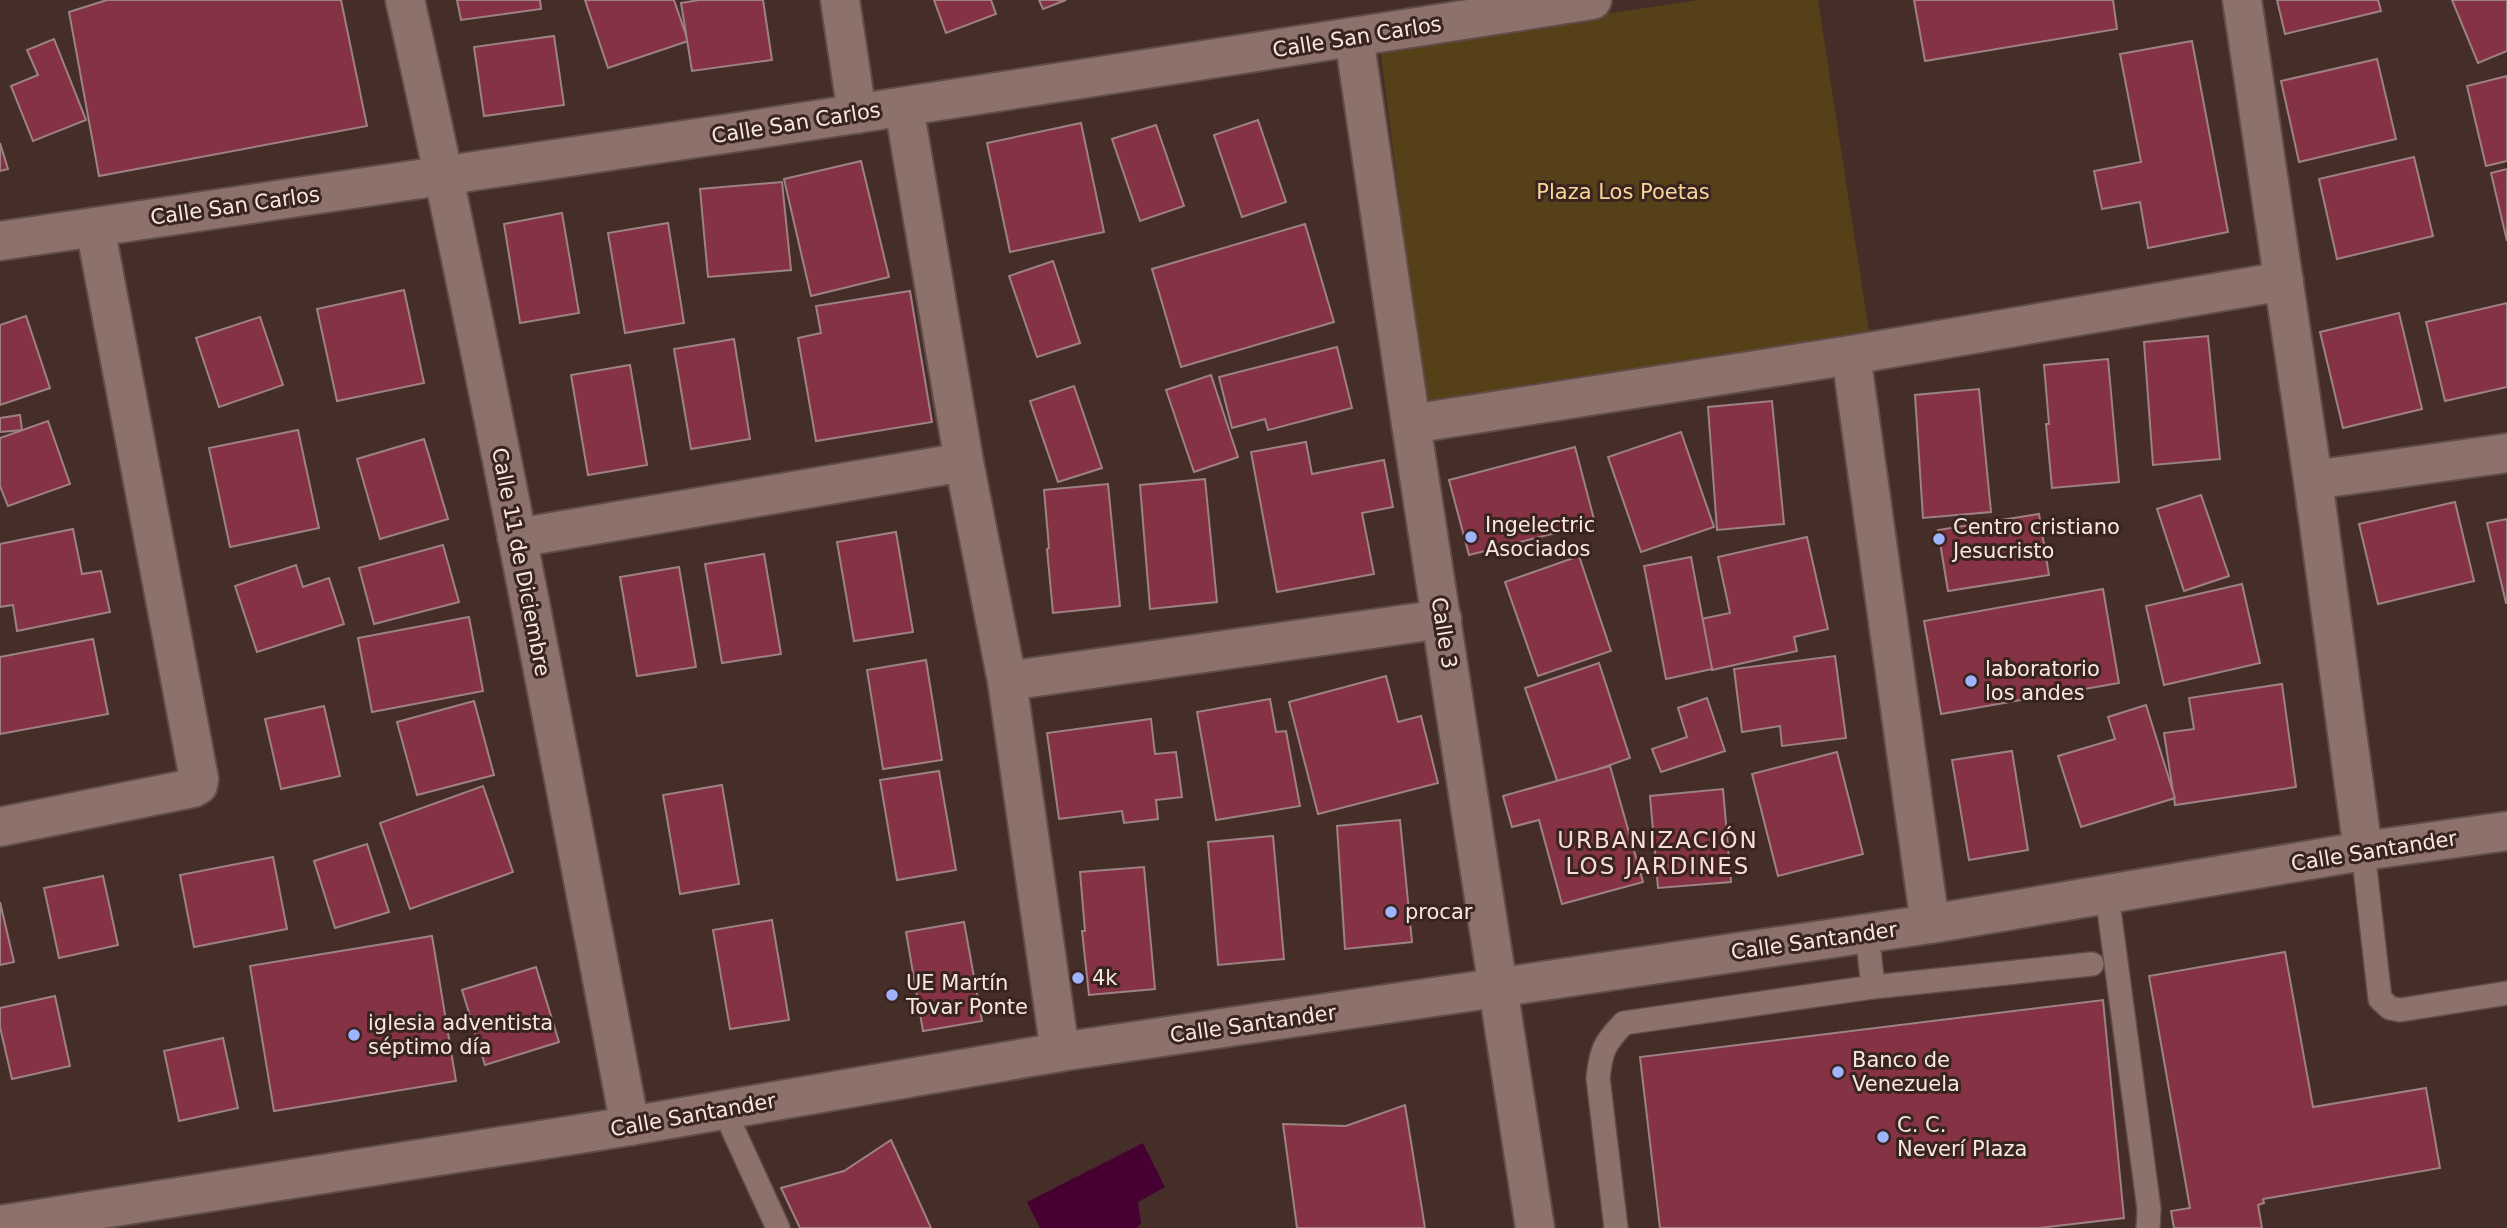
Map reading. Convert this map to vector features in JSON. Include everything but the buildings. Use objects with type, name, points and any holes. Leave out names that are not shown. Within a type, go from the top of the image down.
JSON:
[{"type":"street","name":"Calle 11 de Diciembre","points":[[405,0],[444,176],[517,538],[630,1126]]},
{"type":"street","points":[[840,0],[857,114]]},
{"type":"street","name":"Calle San Carlos","points":[[0,241],[904,107],[1592,0]]},
{"type":"street","points":[[2242,0],[2313,480],[2362,851]]},
{"type":"street","name":"Calle 3","points":[[1354,37],[1535,1228]]},
{"type":"street","points":[[904,107],[964,461],[1007,681],[1060,1052]]},
{"type":"street","points":[[0,827],[193,788],[198,785],[199,779],[95,227]]},
{"type":"street","points":[[1411,424],[1851,355],[2284,281]]},
{"type":"street","points":[[1851,355],[1930,924]]},
{"type":"street","points":[[2313,480],[2507,453]]},
{"type":"street","points":[[517,538],[964,461]]},
{"type":"street","points":[[1007,681],[1442,619]]},
{"type":"street","name":"Calle Santander","points":[[0,1225],[630,1126],[1060,1052],[1930,924],[2362,851],[2507,831]]},
{"type":"lane","points":[[2362,851],[2380,999],[2390,1008],[2400,1010],[2507,993]]},
{"type":"lane","points":[[2107,895],[2149,1209],[2148,1228]]},
{"type":"lane","points":[[1867,933],[1873,987]]},
{"type":"lane","points":[[1616,1228],[1598,1078],[1601,1053],[1609,1038],[1624,1023],[1873,987],[2092,964]]},
{"type":"lane","points":[[724,1110],[778,1228]]},
{"type":"green space","name":"Plaza Los Poetas","points":[[1700,0],[1818,0],[1870,338],[1425,401],[1380,47]]},
{"type":"shaded area","points":[[1143,1143],[1165,1187],[1138,1202],[1141,1223],[1137,1228],[1040,1228],[1027,1202]]},
{"type":"place","name":"Ingelectric Asociados","points":[[1471,537]]},
{"type":"place","name":"Centro cristiano Jesucristo","points":[[1939,539]]},
{"type":"place","name":"laboratorio los andes","points":[[1971,681]]},
{"type":"place","name":"procar","points":[[1391,912]]},
{"type":"place","name":"4k","points":[[1078,978]]},
{"type":"place","name":"UE Martín Tovar Ponte","points":[[892,995]]},
{"type":"place","name":"iglesia adventista séptimo día","points":[[354,1035]]},
{"type":"place","name":"Banco de Venezuela","points":[[1838,1072]]},
{"type":"place","name":"C. C. Neverí Plaza","points":[[1883,1137]]},
{"type":"district","name":"URBANIZACIÓN LOS JARDINES","points":[[1658,853]]}]
